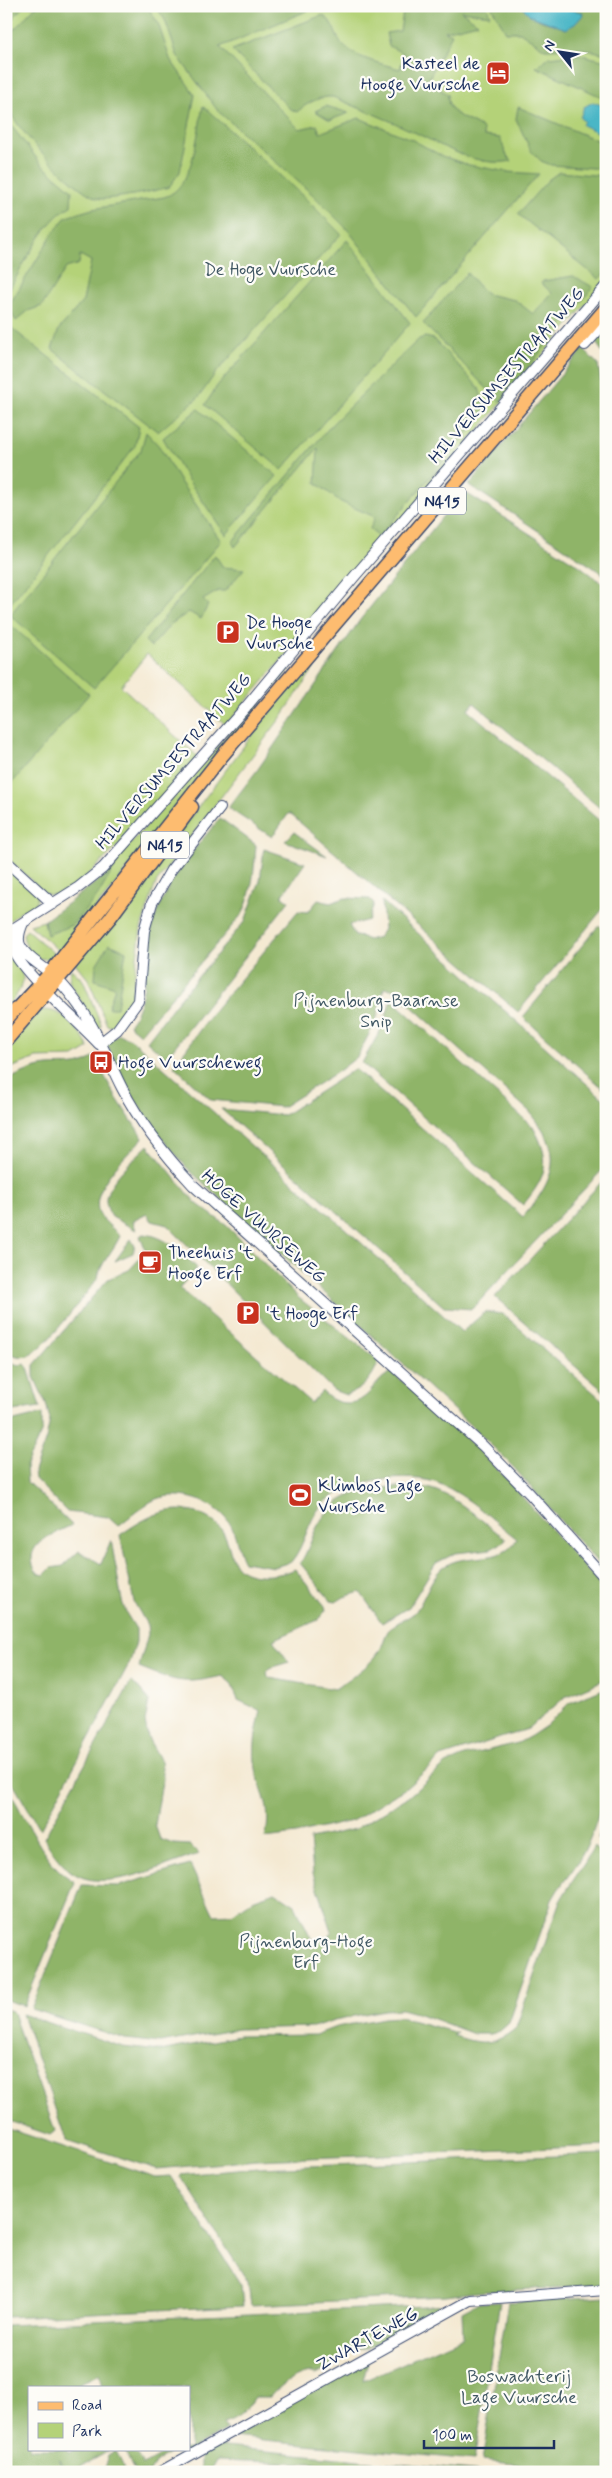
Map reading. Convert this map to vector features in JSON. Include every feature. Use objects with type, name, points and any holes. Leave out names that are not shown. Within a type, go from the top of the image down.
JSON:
[{"type":"main road","name":"HILVERSUMSESTRAATWEG","points":[[6,1041],[43,989],[110,918],[278,693],[606,308]]},
{"type":"main road","name":"HILVERSUMSESTRAATWEG","points":[[6,1020],[43,989]]},
{"type":"street","name":"HILVERSUMSESTRAATWEG","points":[[43,989],[13,951],[10,944],[12,932],[24,922],[80,887],[103,868],[606,286]]},
{"type":"street","points":[[585,345],[606,322]]},
{"type":"street","points":[[99,1044],[117,1030],[138,1001],[144,932],[152,903],[171,870],[220,808]]},
{"type":"street","points":[[6,861],[53,904]]},
{"type":"street","points":[[24,922],[18,939],[20,946],[26,954],[54,977]]},
{"type":"street","name":"HOGE VUURSEWEG","points":[[54,977],[94,1028],[99,1044],[121,1088],[147,1131],[168,1159],[194,1185],[483,1446],[530,1494],[606,1579]]},
{"type":"street","name":"HOGE VUURSEWEG","points":[[43,989],[99,1044]]},
{"type":"street","name":"ZWARTEWEG","points":[[160,2472],[470,2300],[606,2290]]},
{"type":"green space","name":"De Hoge Vuursche","points":[[6,6],[606,6],[606,281],[226,725],[147,654],[121,686],[198,757],[124,840],[88,875],[71,888],[54,895],[46,894],[6,857]]},
{"type":"green space","points":[[6,6],[24,6],[6,26]]},
{"type":"green space","points":[[36,6],[147,6],[158,23],[170,59],[195,95],[180,172],[169,187],[107,199],[91,195],[63,174],[20,127],[10,113],[6,103],[6,38]]},
{"type":"green space","points":[[156,6],[319,6],[220,47],[299,129],[317,125],[320,133],[359,118],[411,139],[442,156],[469,165],[508,172],[539,174],[416,317],[347,229],[312,194],[218,111],[177,55],[165,20]]},
{"type":"green space","points":[[399,6],[487,6],[490,15],[461,11],[478,23],[445,31],[452,34],[427,82],[448,94],[448,101],[454,112],[483,129],[484,136],[500,138],[507,156],[512,161],[499,162],[474,159],[333,97],[314,101],[297,112],[289,108],[232,50],[323,15],[330,22],[341,43],[350,51],[371,61],[400,69],[404,54],[389,46],[386,33],[400,31],[403,12]]},
{"type":"green space","points":[[491,6],[521,6],[534,17],[545,22],[575,24],[582,13],[553,6],[602,6],[606,19],[606,54],[580,48],[545,49],[520,32],[506,32]]},
{"type":"green space","points":[[578,54],[606,61],[606,99],[536,67],[549,57]]},
{"type":"green space","points":[[203,106],[306,199],[341,234],[215,374],[199,397],[158,432],[52,349],[59,329],[83,301],[91,261],[80,255],[79,264],[66,268],[42,306],[28,311],[16,321],[8,307],[53,233],[66,217],[92,209],[164,197],[174,192],[188,172],[196,145]]},
{"type":"green space","points":[[326,106],[349,113],[330,120],[315,111]]},
{"type":"green space","points":[[518,107],[606,144],[606,169],[551,165],[541,161],[531,151],[516,119]]},
{"type":"green space","points":[[6,119],[42,165],[72,190],[71,206],[61,212],[43,233],[6,295]]},
{"type":"green space","points":[[559,172],[606,176],[606,272],[599,279],[518,214],[548,180]]},
{"type":"green space","points":[[347,240],[410,323],[282,470],[205,405],[217,386]]},
{"type":"green space","points":[[467,273],[486,294],[515,300],[533,314],[552,293],[541,283],[543,281],[573,276],[593,287],[500,402],[423,323]]},
{"type":"green space","points":[[606,321],[606,357],[592,337]]},
{"type":"green space","points":[[6,324],[139,427],[135,446],[6,609]]},
{"type":"green space","points":[[425,337],[434,339],[479,388],[486,412],[379,537],[370,529],[375,517],[341,502],[316,483],[318,448],[235,547],[232,542],[333,423],[419,339]]},
{"type":"green space","points":[[583,349],[598,364],[606,412],[606,576],[469,485]]},
{"type":"green space","points":[[198,409],[277,476],[226,535],[186,477],[163,438]]},
{"type":"green space","points":[[146,432],[159,446],[179,480],[221,541],[94,688],[10,615],[141,450]]},
{"type":"green space","points":[[463,491],[580,566],[606,586],[606,813],[474,703],[468,710],[606,826],[606,905],[518,1012],[289,813],[272,837],[228,808],[258,769],[360,620]]},
{"type":"green space","points":[[215,555],[223,567],[244,569],[225,591],[218,591],[203,600],[208,605],[201,619],[189,612],[171,624],[151,647],[145,641]]},
{"type":"green space","points":[[356,606],[280,719],[156,883],[141,928],[131,1000],[124,1015],[112,1027],[107,1025],[88,979],[75,963],[174,839],[298,674]]},
{"type":"green space","points":[[6,621],[89,694],[6,790]]},
{"type":"green space","points":[[291,667],[60,952],[30,925],[44,921],[47,935],[97,897],[118,858],[284,670]]},
{"type":"green space","points":[[220,818],[256,845],[249,896],[243,913],[140,1034],[129,1025],[140,1004],[143,993],[148,948],[154,919],[168,888],[187,859]]},
{"type":"green space","points":[[294,832],[327,856],[285,841]]},
{"type":"green space","points":[[264,849],[305,863],[282,896],[289,901],[166,1058],[147,1041],[176,1003],[245,921],[260,881]]},
{"type":"green space","points":[[117,863],[97,897],[72,925],[47,935],[44,921],[107,874]]},
{"type":"green space","points":[[6,866],[37,894],[37,900],[32,909],[21,911],[6,924]]},
{"type":"green space","name":"Pijnenburg-Baarnse Snip","points":[[345,898],[370,899],[374,903],[369,920],[349,925],[355,936],[368,940],[379,937],[384,929],[382,901],[606,1101],[606,1166],[472,1309],[444,1307],[221,1109],[284,1115],[355,1069],[523,1217],[543,1190],[552,1165],[552,1153],[548,1140],[540,1126],[529,1111],[392,989],[384,988],[376,1021],[357,1057],[339,1071],[282,1107],[211,1100],[174,1066],[209,1017],[298,911],[308,912],[318,900],[330,903]]},
{"type":"green space","points":[[599,925],[606,932],[606,1091],[523,1017]]},
{"type":"green space","points":[[27,930],[57,956],[44,959],[34,955],[26,946],[24,940],[23,934]]},
{"type":"green space","points":[[109,944],[126,951],[117,1008],[108,1008],[115,987],[95,980],[96,965]]},
{"type":"green space","points":[[6,955],[20,969],[23,981],[18,993],[6,1008]]},
{"type":"green space","points":[[71,969],[83,980],[101,1024],[100,1028],[97,1028],[69,981]]},
{"type":"green space","points":[[391,999],[533,1127],[543,1149],[544,1168],[542,1177],[523,1205],[362,1063],[384,1024]]},
{"type":"green space","points":[[42,1010],[58,1013],[64,1017],[81,1034],[89,1048],[74,1057],[36,1058],[6,1070],[6,1049],[38,1012]]},
{"type":"green space","points":[[119,1034],[131,1039],[462,1332],[485,1312],[503,1314],[606,1403],[606,1568],[604,1570],[515,1469],[480,1434],[188,1169],[147,1120],[122,1077],[106,1042]]},
{"type":"green space","points":[[94,1057],[116,1097],[143,1138],[112,1172],[100,1193],[97,1203],[99,1213],[105,1222],[120,1236],[101,1268],[98,1278],[54,1333],[35,1352],[28,1356],[17,1356],[6,1352],[6,1081],[21,1073],[37,1068],[78,1065]]},
{"type":"green space","points":[[148,1145],[196,1203],[227,1226],[300,1299],[379,1361],[370,1378],[363,1386],[346,1395],[333,1390],[167,1225],[152,1221],[147,1214],[133,1221],[136,1230],[112,1217],[106,1203],[110,1188],[125,1168]]},
{"type":"green space","points":[[606,1177],[606,1393],[495,1297]]},
{"type":"green space","points":[[143,1234],[166,1241],[192,1262],[197,1268],[179,1288],[311,1403],[322,1391],[332,1399],[343,1403],[356,1402],[367,1395],[381,1380],[392,1372],[462,1434],[502,1474],[606,1591],[606,1679],[565,1697],[528,1729],[441,1757],[406,1788],[352,1821],[296,1834],[265,1838],[268,1816],[267,1807],[257,1772],[255,1755],[256,1736],[261,1711],[238,1700],[231,1683],[222,1676],[188,1681],[171,1679],[139,1667],[148,1634],[147,1625],[134,1602],[120,1535],[140,1522],[160,1513],[181,1510],[193,1512],[207,1518],[220,1528],[226,1538],[234,1561],[239,1568],[251,1574],[259,1575],[275,1575],[295,1569],[325,1606],[326,1610],[318,1620],[273,1640],[289,1662],[269,1668],[266,1672],[269,1678],[335,1689],[375,1658],[387,1633],[391,1628],[416,1611],[434,1578],[442,1568],[461,1560],[502,1553],[510,1548],[517,1539],[480,1509],[450,1489],[427,1480],[412,1478],[378,1481],[360,1485],[331,1497],[316,1512],[296,1556],[291,1562],[274,1567],[244,1562],[229,1522],[215,1508],[196,1499],[176,1496],[156,1499],[118,1526],[108,1517],[67,1512],[35,1479],[34,1471],[46,1439],[50,1420],[46,1403],[34,1377],[34,1365],[108,1279],[129,1270],[146,1252],[140,1236]]},
{"type":"green space","points":[[131,1239],[135,1246],[133,1253],[115,1261]]},
{"type":"green space","points":[[6,1360],[18,1365],[25,1364],[28,1368],[40,1407],[6,1412]]},
{"type":"green space","points":[[42,1414],[42,1431],[26,1465],[27,1482],[72,1525],[51,1535],[38,1544],[32,1557],[33,1565],[37,1572],[44,1575],[51,1568],[63,1566],[79,1551],[101,1564],[111,1540],[122,1601],[126,1613],[136,1629],[136,1642],[130,1662],[40,1830],[15,1787],[6,1779],[6,1423]]},
{"type":"green space","points":[[392,1487],[422,1487],[441,1493],[470,1510],[505,1538],[505,1541],[491,1549],[456,1553],[436,1563],[409,1607],[382,1623],[360,1592],[344,1597],[336,1602],[331,1601],[300,1563],[322,1519],[337,1503],[346,1497],[366,1491]]},
{"type":"green space","points":[[131,1682],[142,1690],[149,1702],[145,1722],[148,1738],[161,1761],[163,1776],[155,1825],[160,1839],[173,1844],[190,1845],[199,1854],[142,1874],[111,1880],[84,1878],[65,1867],[44,1838]]},
{"type":"green space","name":"Pijnenburg-Hoge Erf","points":[[606,1688],[605,1778],[597,1820],[578,1862],[552,1900],[509,2023],[500,2031],[491,2034],[474,2034],[401,2009],[384,2010],[334,2020],[313,2027],[238,2029],[160,2043],[125,2039],[31,2009],[82,1885],[119,1886],[190,1865],[214,1915],[232,1914],[252,1900],[275,1892],[295,1905],[312,1940],[328,1937],[332,1931],[313,1873],[310,1839],[355,1829],[408,1797],[446,1764],[464,1756],[518,1743],[546,1726],[569,1703]]},
{"type":"green space","points":[[6,1790],[15,1800],[50,1860],[65,1876],[75,1882],[24,2006],[6,2000]]},
{"type":"green space","points":[[606,1816],[606,1847],[598,1838]]},
{"type":"green space","points":[[594,1846],[606,1859],[606,2146],[258,2160],[156,2169],[66,2140],[22,2014],[123,2047],[160,2051],[239,2036],[315,2035],[336,2027],[400,2017],[457,2033],[452,2035],[470,2040],[478,2042],[493,2041],[516,2028],[559,1903]]},
{"type":"green space","points":[[6,2009],[12,2011],[54,2128],[55,2131],[50,2135],[6,2120]]},
{"type":"green space","points":[[6,2128],[155,2177],[171,2176],[241,2285],[243,2306],[6,2317]]},
{"type":"green space","points":[[606,2154],[606,2285],[476,2292],[446,2296],[251,2305],[248,2282],[180,2175],[259,2168]]},
{"type":"green space","name":"Boswachterij Lage Vuursche","points":[[606,2296],[606,2472],[482,2461],[508,2302]]},
{"type":"green space","points":[[500,2302],[474,2460],[232,2437],[368,2361],[363,2381],[463,2337],[462,2311],[477,2303]]},
{"type":"green space","points":[[447,2305],[366,2349],[358,2349],[345,2354],[318,2373],[305,2374],[293,2378],[277,2389],[270,2397],[255,2397],[242,2413],[223,2423],[226,2429],[182,2455],[174,2452],[155,2463],[150,2472],[135,2472],[124,2450],[134,2450],[143,2465],[170,2450],[190,2450],[190,2386],[102,2386],[99,2374],[74,2386],[28,2386],[28,2450],[68,2450],[69,2453],[76,2450],[109,2451],[73,2471],[61,2464],[59,2460],[64,2472],[6,2472],[6,2325]]},
{"type":"green space","points":[[215,2446],[482,2472],[336,2472],[337,2464],[218,2460],[210,2472],[201,2472],[201,2452]]},
{"type":"green space","points":[[116,2451],[126,2472],[104,2472],[109,2455]]},
{"type":"water","points":[[521,6],[553,6],[582,12],[583,15],[575,24],[566,29],[531,16]]},
{"type":"water","points":[[593,102],[606,107],[606,136],[582,125],[584,121],[580,118],[584,107]]},
{"type":"place","name":"Kasteel de Hooge Vuursche","points":[[498,73]]},
{"type":"place","name":"De Hooge Vuursche","points":[[228,632]]},
{"type":"place","name":"Hoge Vuurscheweg","points":[[101,1062]]},
{"type":"place","name":"Theehuis 't Hooge Erf","points":[[150,1262]]},
{"type":"place","name":"'t Hooge Erf","points":[[248,1313]]},
{"type":"place","name":"Klimbos Lage Vuursche","points":[[300,1495]]}]
